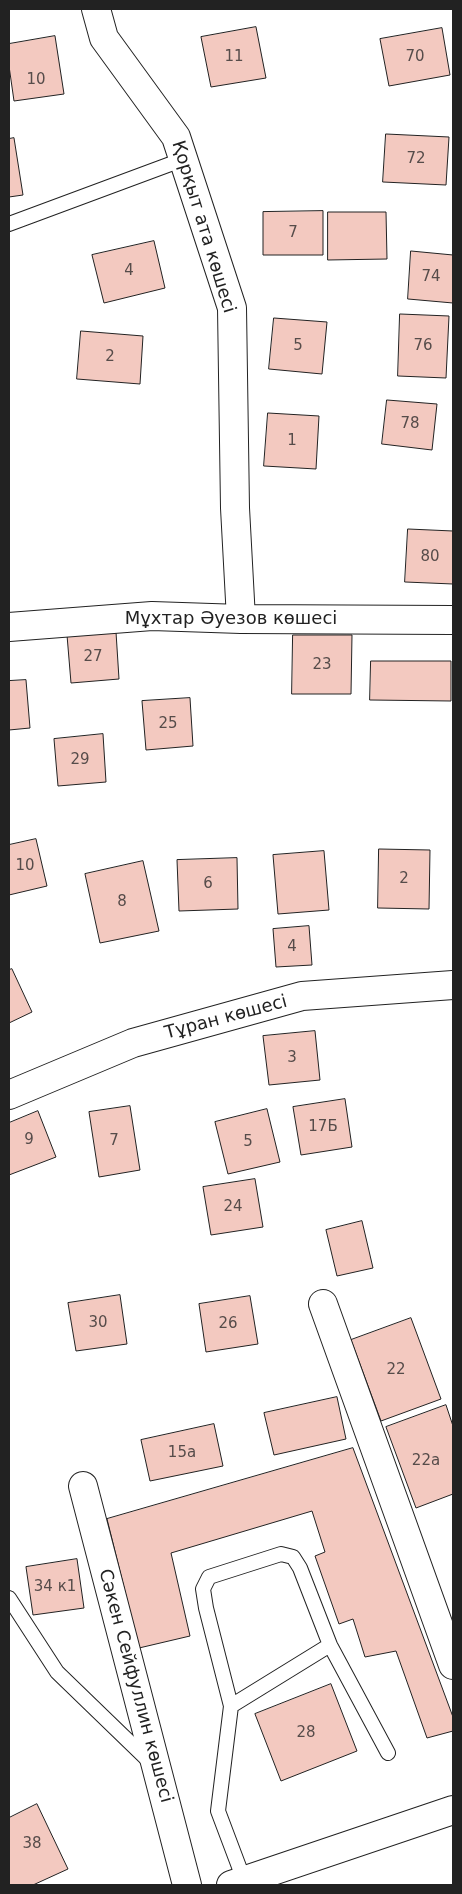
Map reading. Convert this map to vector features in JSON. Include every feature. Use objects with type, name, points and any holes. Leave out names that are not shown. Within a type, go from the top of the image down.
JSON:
[{"type":"street","name":"Қорқыт ата көшесі","points":[[96,9],[104,38],[176,137],[232,308],[235,508],[240,618]]},
{"type":"street","name":"Мұхтар Әуезов көшесі","points":[[9,627],[152,616],[453,620]]},
{"type":"street","name":"Тұран көшесі","points":[[9,1095],[133,1043],[302,996],[453,985]]},
{"type":"street","points":[[323,1304],[453,1665]]},
{"type":"street","name":"Сәкен Сейфуллин көшесі","points":[[83,1486],[187,1885]]},
{"type":"street","points":[[238,1883],[453,1810]]},
{"type":"lane","points":[[9,224],[184,159]]},
{"type":"lane","points":[[238,1883],[218,1811],[231,1706],[206,1608],[203,1589],[209,1577],[281,1554],[293,1557],[300,1568],[330,1646],[388,1753]]},
{"type":"lane","points":[[9,1598],[57,1672],[156,1768]]},
{"type":"lane","points":[[231,1706],[330,1646]]},
{"type":"building","points":[[256,27],[266,78],[211,87],[201,37]]},
{"type":"building","points":[[442,28],[450,75],[389,86],[380,39]]},
{"type":"building","points":[[55,36],[64,94],[14,101],[9,66],[9,44]]},
{"type":"building","points":[[386,134],[449,137],[446,185],[383,182]]},
{"type":"building","points":[[14,138],[23,195],[9,197],[9,139]]},
{"type":"building","points":[[323,211],[323,255],[263,255],[263,212]]},
{"type":"building","points":[[328,212],[386,212],[387,259],[328,260]]},
{"type":"building","points":[[154,241],[165,288],[104,303],[92,255]]},
{"type":"building","points":[[411,251],[453,255],[453,303],[408,299]]},
{"type":"building","points":[[400,314],[449,316],[446,378],[398,376]]},
{"type":"building","points":[[274,318],[327,322],[322,374],[269,369]]},
{"type":"building","points":[[81,331],[143,336],[140,384],[77,379]]},
{"type":"building","points":[[387,400],[437,404],[432,450],[382,444]]},
{"type":"building","points":[[268,413],[319,416],[316,469],[264,466]]},
{"type":"building","points":[[408,529],[453,531],[453,584],[405,582]]},
{"type":"building","points":[[116,632],[119,679],[71,683],[67,635]]},
{"type":"building","points":[[293,635],[352,635],[351,694],[292,694]]},
{"type":"building","points":[[371,661],[451,661],[451,701],[370,700]]},
{"type":"building","points":[[26,680],[30,728],[9,730],[9,681]]},
{"type":"building","points":[[190,698],[193,746],[146,750],[142,701]]},
{"type":"building","points":[[103,734],[106,782],[58,786],[54,739]]},
{"type":"building","points":[[36,839],[47,886],[9,895],[9,845]]},
{"type":"building","points":[[379,849],[430,850],[429,909],[378,908]]},
{"type":"building","points":[[324,851],[329,910],[278,914],[273,855]]},
{"type":"building","points":[[237,858],[238,909],[179,911],[177,860]]},
{"type":"building","points":[[143,861],[159,931],[100,943],[85,874]]},
{"type":"building","points":[[309,926],[312,965],[276,967],[273,929]]},
{"type":"building","points":[[12,969],[32,1012],[9,1023],[9,970]]},
{"type":"building","points":[[315,1031],[320,1080],[269,1085],[263,1036]]},
{"type":"building","points":[[345,1099],[352,1147],[301,1155],[293,1107]]},
{"type":"building","points":[[130,1106],[140,1170],[99,1177],[89,1112]]},
{"type":"building","points":[[267,1109],[280,1162],[228,1174],[215,1122]]},
{"type":"building","points":[[38,1111],[56,1157],[9,1175],[9,1123]]},
{"type":"building","points":[[255,1179],[263,1227],[211,1235],[203,1187]]},
{"type":"building","points":[[362,1221],[373,1268],[337,1276],[326,1230]]},
{"type":"building","points":[[120,1295],[127,1344],[76,1351],[68,1303]]},
{"type":"building","points":[[250,1296],[258,1344],[206,1352],[199,1304]]},
{"type":"building","points":[[411,1318],[441,1399],[381,1421],[351,1340]]},
{"type":"building","points":[[337,1397],[346,1439],[274,1455],[264,1413]]},
{"type":"building","points":[[446,1405],[453,1426],[453,1494],[416,1508],[386,1427]]},
{"type":"building","points":[[214,1424],[223,1466],[150,1481],[141,1440]]},
{"type":"building","points":[[353,1448],[453,1717],[453,1731],[427,1738],[396,1651],[365,1657],[353,1619],[339,1624],[315,1556],[325,1552],[312,1511],[171,1553],[190,1636],[139,1648],[107,1519]]},
{"type":"building","points":[[77,1559],[84,1608],[33,1615],[26,1567]]},
{"type":"building","points":[[331,1684],[357,1751],[281,1781],[255,1714]]},
{"type":"building","points":[[37,1804],[68,1869],[33,1885],[9,1885],[9,1818]]}]
